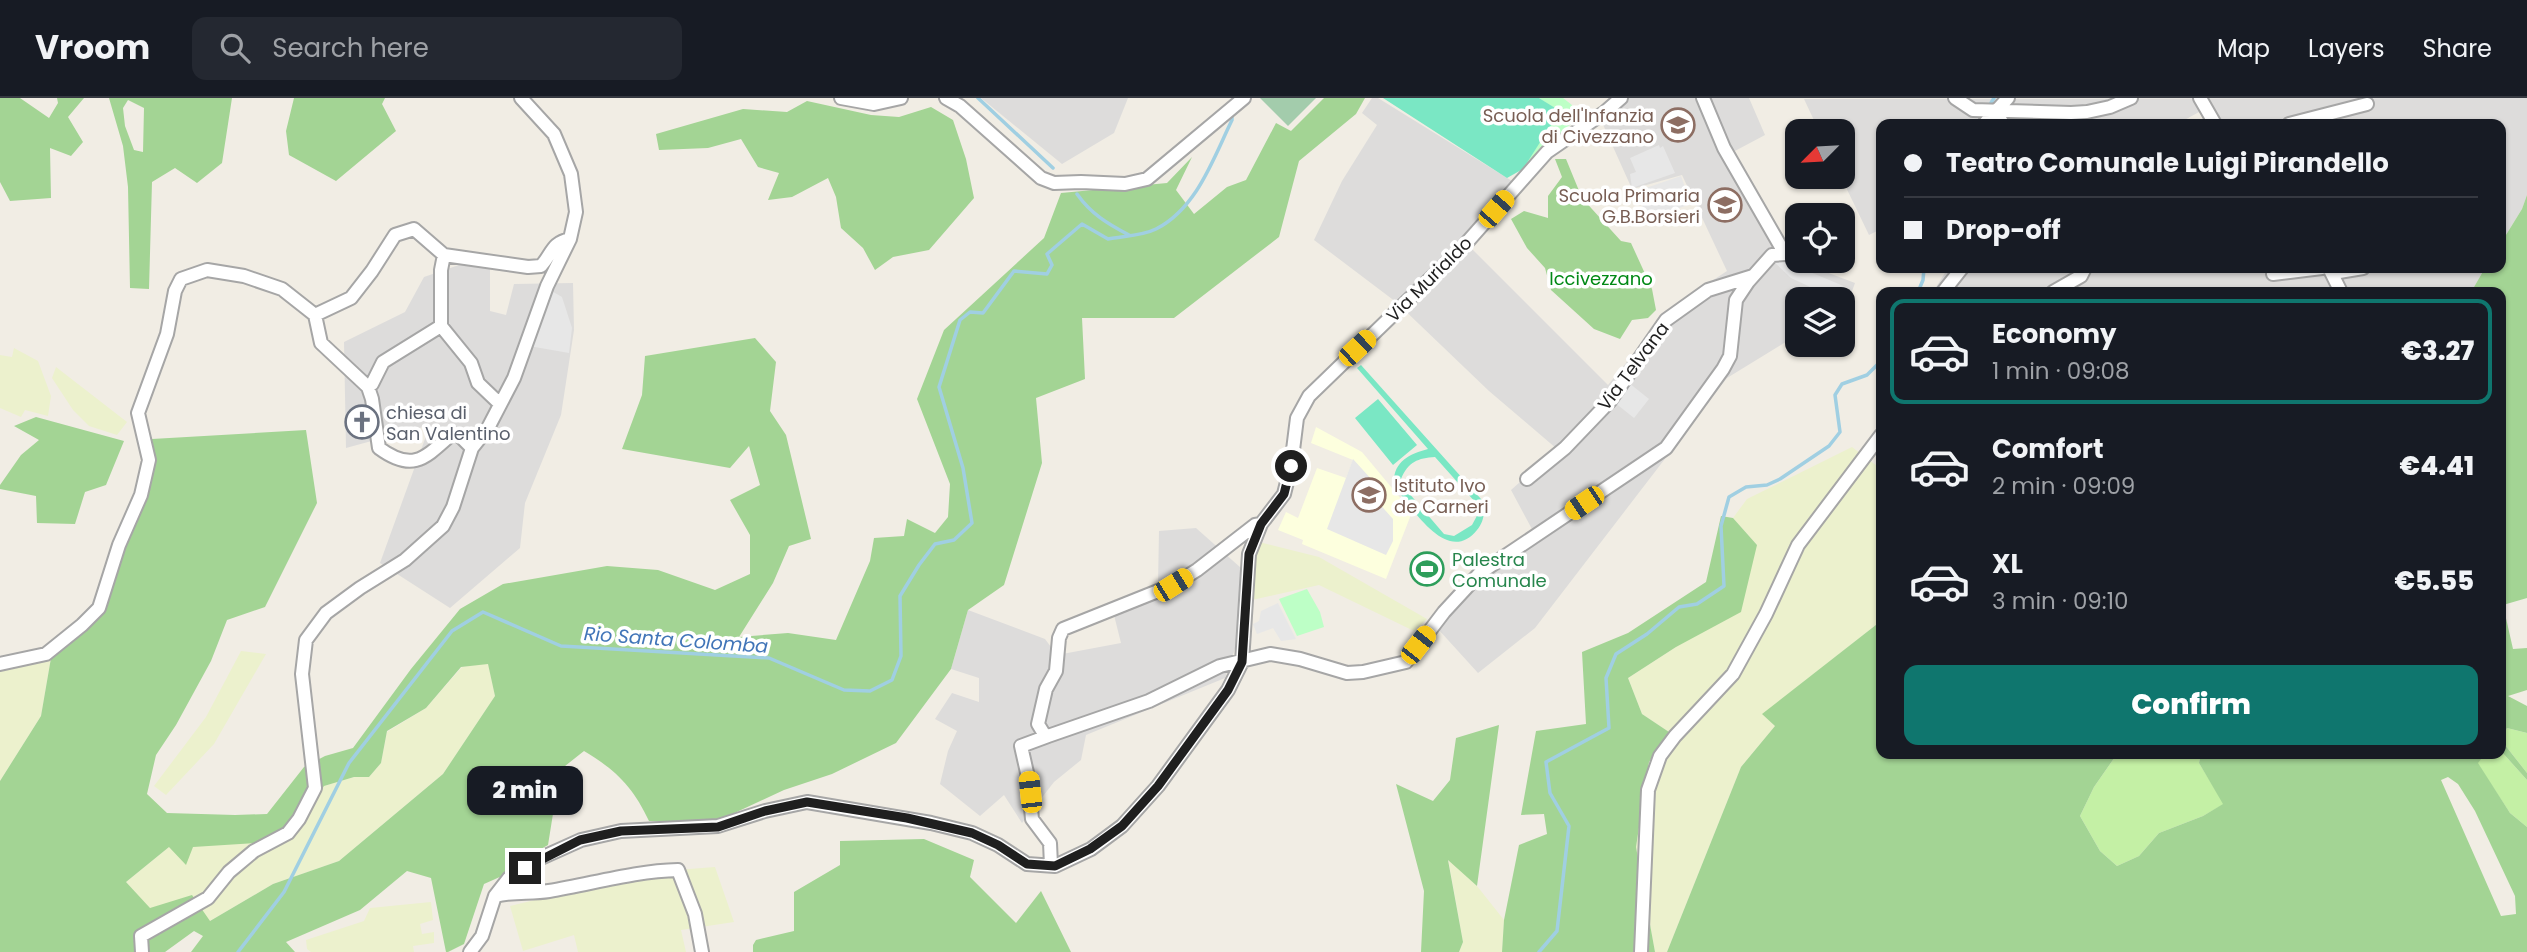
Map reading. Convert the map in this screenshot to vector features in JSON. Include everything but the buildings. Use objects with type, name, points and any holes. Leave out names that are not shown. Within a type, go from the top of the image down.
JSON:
[{"type":"street","points":[[142,952],[141,936],[208,898],[229,872],[254,851],[288,833],[299,818],[315,788],[302,674],[306,640],[326,613],[405,560],[443,526],[453,507],[472,448],[488,428],[524,352],[547,286],[570,239],[576,212],[571,174],[554,134],[521,98]]},
{"type":"street","points":[[841,98],[874,104],[901,98]]},
{"type":"street","points":[[946,98],[960,106],[1041,178],[1054,183],[1081,181],[1125,184],[1147,179],[1242,100]]},
{"type":"street","name":"Via Murialdo","points":[[1242,662],[1249,554],[1261,524],[1284,494],[1291,466],[1297,418],[1308,396],[1462,248],[1547,152],[1621,98]]},
{"type":"street","name":"Via Telvana","points":[[1051,865],[1050,843],[1032,819],[1028,777],[1021,746],[1149,701],[1220,666],[1270,654],[1300,659],[1347,673],[1406,662],[1444,611],[1480,573],[1666,448],[1708,393],[1730,356],[1736,300],[1772,255],[1785,254],[1724,148],[1703,98]]},
{"type":"street","points":[[1955,98],[1973,110],[2069,119],[2131,98]]},
{"type":"street","points":[[1989,119],[2008,98]]},
{"type":"street","points":[[2200,98],[2212,119]]},
{"type":"street","points":[[2308,119],[2367,104]]},
{"type":"street","points":[[1996,111],[2000,119]]},
{"type":"street","points":[[315,316],[351,298],[373,271],[395,235],[414,229],[444,255],[537,267],[544,264],[560,241],[570,239]]},
{"type":"street","points":[[444,255],[441,270],[441,326],[471,363],[478,383],[500,404]]},
{"type":"street","points":[[0,664],[46,654],[99,608],[119,545],[141,495],[149,460],[138,413],[167,334],[175,290],[181,279],[207,270],[244,276],[282,289],[315,316],[321,343],[368,387],[379,448],[394,458],[417,462],[427,457],[452,434],[460,436],[472,448]]},
{"type":"street","points":[[1947,287],[1958,273]]},
{"type":"street","points":[[2062,287],[2082,273]]},
{"type":"street","points":[[2273,274],[2287,273]]},
{"type":"street","name":"Via Telvana","points":[[1527,479],[1565,448],[1610,401],[1666,320],[1708,290],[1753,276]]},
{"type":"street","points":[[368,387],[383,362],[441,326]]},
{"type":"street","points":[[1641,952],[1648,790],[1660,756],[1733,674],[1766,614],[1798,545],[1876,442]]},
{"type":"street","name":"Via Murialdo","points":[[1048,736],[1038,724],[1046,689],[1056,671],[1059,638],[1063,629],[1173,585],[1261,524]]},
{"type":"street","points":[[470,952],[482,936],[495,896],[509,878],[541,858],[580,840],[621,831],[718,827],[765,811],[807,802],[907,818],[972,833],[998,845],[1027,864],[1055,866],[1090,849],[1122,826],[1158,786],[1180,756],[1228,690],[1242,662]]},
{"type":"street","points":[[495,896],[515,892],[540,892],[606,878],[678,870],[695,914],[702,952]]},
{"type":"shaded area","points":[[981,98],[1128,98],[1114,133],[1062,164]]},
{"type":"shaded area","points":[[1260,98],[1316,98],[1288,126]]},
{"type":"shaded area","points":[[1372,98],[1378,98],[1512,181],[1461,238],[1608,385],[1671,308],[1727,271],[1682,175],[1632,189],[1596,109],[1612,98],[1749,98],[1765,135],[1733,152],[1780,245],[1785,250],[1785,273],[1829,273],[1855,283],[1854,287],[1785,287],[1785,342],[1727,378],[1535,628],[1478,673],[1438,629],[1496,556],[1533,531],[1511,490],[1557,449],[1489,391],[1396,302],[1314,240],[1342,181],[1377,125],[1362,113]]},
{"type":"shaded area","points":[[2527,98],[2527,195],[2506,235],[2506,119],[2207,119],[2201,111],[2186,119],[1876,119],[1876,232],[1869,235],[1847,189],[1855,189],[1855,119],[1813,119],[1804,99]]},
{"type":"shaded area","points":[[1659,145],[1660,148],[1663,146],[1675,173],[1632,188],[1630,174],[1636,172],[1630,158]]},
{"type":"shaded area","points":[[1681,176],[1691,204],[1647,219],[1637,191]]},
{"type":"shaded area","points":[[1779,253],[1785,258],[1785,272],[1773,261]]},
{"type":"shaded area","points":[[459,265],[490,267],[490,311],[506,315],[514,284],[573,283],[574,330],[561,415],[525,503],[520,548],[450,608],[380,563],[430,425],[346,448],[344,342],[405,312],[424,277]]},
{"type":"shaded area","points":[[1786,273],[1812,273],[1846,287],[1810,287]]},
{"type":"shaded area","points":[[1945,273],[2482,273],[2474,287],[1936,287]]},
{"type":"shaded area","points":[[550,290],[562,297],[572,328],[569,353],[529,346]]},
{"type":"shaded area","points":[[14,348],[38,361],[51,396],[48,416],[25,410],[21,417],[0,408],[0,355],[12,357]]},
{"type":"shaded area","points":[[56,367],[127,422],[117,435],[89,426],[73,410],[52,378]]},
{"type":"shaded area","points":[[1629,383],[1649,399],[1634,418],[1614,402]]},
{"type":"shaded area","name":"Istituto Ivo de Carneri","points":[[1316,427],[1362,452],[1412,512],[1386,579],[1302,544],[1303,540],[1278,530],[1286,512],[1298,518],[1317,468],[1346,478],[1353,460],[1311,443]]},
{"type":"shaded area","points":[[1852,447],[1876,465],[1876,625],[1763,714],[1775,726],[1741,767],[1667,952],[1655,952],[1636,847],[1649,762],[1669,732],[1642,714],[1628,678],[1676,647],[1757,545],[1733,518],[1747,499]]},
{"type":"shaded area","points":[[1353,459],[1372,480],[1368,491],[1393,519],[1393,541],[1386,555],[1327,529]]},
{"type":"shaded area","points":[[1196,528],[1241,568],[1240,634],[1225,678],[1086,735],[1081,760],[1054,782],[1022,823],[1004,795],[980,816],[940,784],[948,751],[957,731],[935,719],[952,693],[979,702],[979,678],[951,669],[968,610],[1045,639],[1057,655],[1121,643],[1114,615],[1160,595],[1159,531]]},
{"type":"shaded area","points":[[1259,542],[1319,557],[1427,619],[1414,631],[1319,585],[1252,600],[1252,554]]},
{"type":"shaded area","points":[[1278,603],[1296,639],[1281,641],[1273,628],[1257,634],[1253,624],[1259,621],[1261,611]]},
{"type":"shaded area","points":[[241,651],[266,654],[214,744],[166,795],[154,786],[206,717]]},
{"type":"shaded area","points":[[51,658],[41,716],[0,781],[0,669]]},
{"type":"shaded area","points":[[488,663],[495,696],[443,774],[339,861],[273,884],[210,921],[150,909],[126,882],[169,847],[288,841],[324,786],[354,777],[369,777],[381,763],[387,732],[426,708],[462,667]]},
{"type":"shaded area","points":[[1448,858],[1477,886],[1504,920],[1502,952],[1459,952],[1463,942]]},
{"type":"shaded area","points":[[715,867],[734,922],[681,930],[686,952],[578,952],[574,935],[523,951],[510,906],[651,872]]},
{"type":"shaded area","points":[[431,902],[433,920],[420,924],[422,934],[434,932],[434,943],[413,946],[414,952],[311,952],[307,949],[306,940],[364,921],[370,908]]},
{"type":"green space","points":[[0,98],[20,98],[49,118],[58,103],[57,98],[84,98],[68,117],[83,142],[71,156],[50,148],[51,198],[10,201],[0,182]]},
{"type":"green space","points":[[109,98],[232,98],[222,163],[197,183],[175,168],[152,182],[149,289],[130,288],[128,187],[123,146]],"holes":[[[128,100],[144,108],[143,152],[134,150],[125,126],[123,108]]]},
{"type":"green space","points":[[294,98],[385,98],[382,104],[396,131],[336,181],[289,155],[286,131]]},
{"type":"green space","points":[[1324,98],[1365,98],[1356,114],[1299,161],[1279,237],[1174,318],[1082,318],[1085,379],[1036,398],[1042,463],[1004,585],[968,610],[951,669],[896,743],[832,774],[784,790],[713,823],[649,821],[637,798],[622,780],[584,751],[560,770],[548,845],[513,865],[502,876],[484,884],[464,944],[448,952],[431,878],[407,871],[360,910],[286,942],[295,952],[191,952],[203,936],[194,931],[165,952],[0,952],[0,781],[41,716],[51,658],[102,614],[120,549],[151,457],[152,439],[306,430],[317,503],[265,607],[227,620],[211,661],[176,725],[156,755],[147,794],[167,813],[267,814],[304,767],[325,756],[353,748],[411,669],[460,609],[503,584],[607,566],[658,570],[715,590],[750,574],[750,535],[730,500],[760,485],[749,446],[730,468],[622,449],[642,395],[645,356],[755,338],[776,362],[770,411],[786,435],[811,539],[789,546],[773,583],[739,637],[788,633],[836,640],[870,561],[874,538],[904,536],[907,519],[935,533],[948,517],[950,484],[917,399],[944,330],[1044,238],[1061,193],[1167,183],[1192,157],[1176,190],[1194,214],[1227,187],[1246,180],[1276,123],[1291,131]],"holes":[[[488,664],[495,696],[443,774],[339,861],[273,884],[210,921],[192,895],[150,908],[126,882],[169,847],[186,865],[193,847],[288,841],[324,786],[354,777],[369,777],[381,763],[387,731],[426,708],[461,667]]]},
{"type":"green space","points":[[1383,98],[1539,98],[1560,111],[1523,169],[1507,178]]},
{"type":"green space","points":[[1539,98],[1563,98],[1572,105],[1573,122],[1523,169],[1559,111]]},
{"type":"green space","points":[[807,101],[871,115],[899,117],[931,107],[953,120],[966,159],[974,198],[929,250],[893,257],[875,270],[863,248],[841,228],[836,197],[828,178],[792,197],[768,200],[779,173],[758,167],[741,139],[708,148],[659,150],[656,134],[743,109],[787,112]]},
{"type":"green space","name":"Iccivezzano","points":[[1555,159],[1566,159],[1582,198],[1621,241],[1631,243],[1652,289],[1656,310],[1648,318],[1632,320],[1620,339],[1594,329],[1551,290],[1545,268],[1527,248],[1511,219],[1524,211],[1548,218],[1548,196],[1562,177]]},
{"type":"green space","points":[[2527,195],[2527,598],[2506,604],[2506,287],[2474,287],[2482,273],[2506,273],[2506,235]]},
{"type":"green space","points":[[1361,365],[1481,499],[1484,511],[1482,523],[1466,540],[1454,542],[1431,530],[1394,486],[1396,471],[1403,460],[1428,449],[1357,368]],"holes":[[[1435,457],[1476,503],[1479,512],[1472,525],[1454,536],[1444,534],[1402,485],[1401,479],[1414,462]]]},
{"type":"green space","points":[[1378,399],[1417,445],[1393,465],[1355,418]]},
{"type":"green space","points":[[36,417],[124,441],[106,485],[85,492],[75,524],[37,523],[36,496],[0,489],[0,485],[21,455],[39,440],[14,426]]},
{"type":"green space","points":[[1721,516],[1733,518],[1757,545],[1741,612],[1676,647],[1628,678],[1642,714],[1669,732],[1649,762],[1636,847],[1655,952],[1502,952],[1504,920],[1519,845],[1547,834],[1544,814],[1521,815],[1536,731],[1586,724],[1582,652],[1628,633],[1706,582]]},
{"type":"green space","points":[[1307,589],[1320,612],[1324,627],[1297,636],[1279,599]]},
{"type":"green space","points":[[2506,618],[2513,649],[2527,648],[2527,690],[2508,696],[2527,706],[2527,733],[2507,728],[2506,730]]},
{"type":"green space","points":[[1876,625],[1876,759],[2114,759],[2094,787],[2080,816],[2100,851],[2117,866],[2139,856],[2159,833],[2203,816],[2223,804],[2199,763],[2200,759],[2481,759],[2478,763],[2510,813],[2527,827],[2527,952],[1667,952],[1741,767],[1775,726],[1762,714]],"holes":[[[2448,777],[2458,784],[2475,811],[2515,896],[2516,914],[2501,916],[2441,780]]]},
{"type":"green space","points":[[1499,725],[1477,886],[1448,860],[1463,942],[1459,952],[1421,952],[1424,891],[1396,784],[1433,801],[1450,780],[1456,738]]},
{"type":"green space","points":[[2507,728],[2527,733],[2527,773],[2506,746]]},
{"type":"green space","points":[[2506,746],[2527,773],[2527,780],[2506,757]]},
{"type":"green space","points":[[2506,757],[2527,780],[2527,827],[2510,813],[2477,763],[2481,759],[2506,759]]},
{"type":"green space","points":[[2114,759],[2200,759],[2199,763],[2224,804],[2203,816],[2159,833],[2139,856],[2117,866],[2100,851],[2080,816],[2094,787]]},
{"type":"green space","points":[[924,839],[974,860],[970,877],[1016,923],[1041,891],[1071,952],[753,952],[756,940],[794,931],[794,892],[840,865],[840,841]]},
{"type":"waterway","points":[[978,98],[1053,168]]},
{"type":"waterway","points":[[1989,106],[1994,98]]},
{"type":"waterway","name":"Rio Santa Colomba","points":[[238,952],[284,892],[349,763],[452,631],[483,612],[561,646],[769,658],[844,690],[870,691],[892,680],[901,656],[900,596],[935,544],[954,540],[972,523],[963,468],[939,387],[960,320],[970,312],[983,313],[1014,271],[1047,274],[1052,265],[1047,254],[1082,224],[1108,239],[1151,231],[1170,220],[1193,196],[1202,181],[1232,120],[1232,114]]},
{"type":"waterway","points":[[1077,194],[1100,218],[1129,235]]},
{"type":"waterway","points":[[1920,287],[1924,273]]},
{"type":"waterway","points":[[1539,952],[1557,931],[1569,826],[1550,793],[1546,762],[1609,728],[1606,678],[1616,654],[1647,634],[1679,607],[1697,604],[1724,586],[1721,526],[1729,497],[1746,487],[1767,485],[1780,479],[1829,446],[1840,432],[1835,395],[1842,384],[1867,375],[1876,366]]},
{"type":"place","name":"Scuola dell'Infanzia di Civezzano","points":[[1678,125]]},
{"type":"place","name":"Scuola Primaria G.B.Borsieri","points":[[1725,205]]},
{"type":"place","name":"chiesa di San Valentino","points":[[362,422]]},
{"type":"place","name":"Istituto Ivo de Carneri","points":[[1369,495]]},
{"type":"place","name":"Palestra Comunale","points":[[1427,569]]},
{"type":"route","points":[[525,868],[580,840],[621,831],[718,827],[765,811],[807,802],[907,818],[972,833],[998,845],[1027,864],[1055,866],[1090,849],[1122,826],[1158,786],[1228,690],[1242,662],[1249,554],[1261,524],[1284,494],[1291,466]]}]
